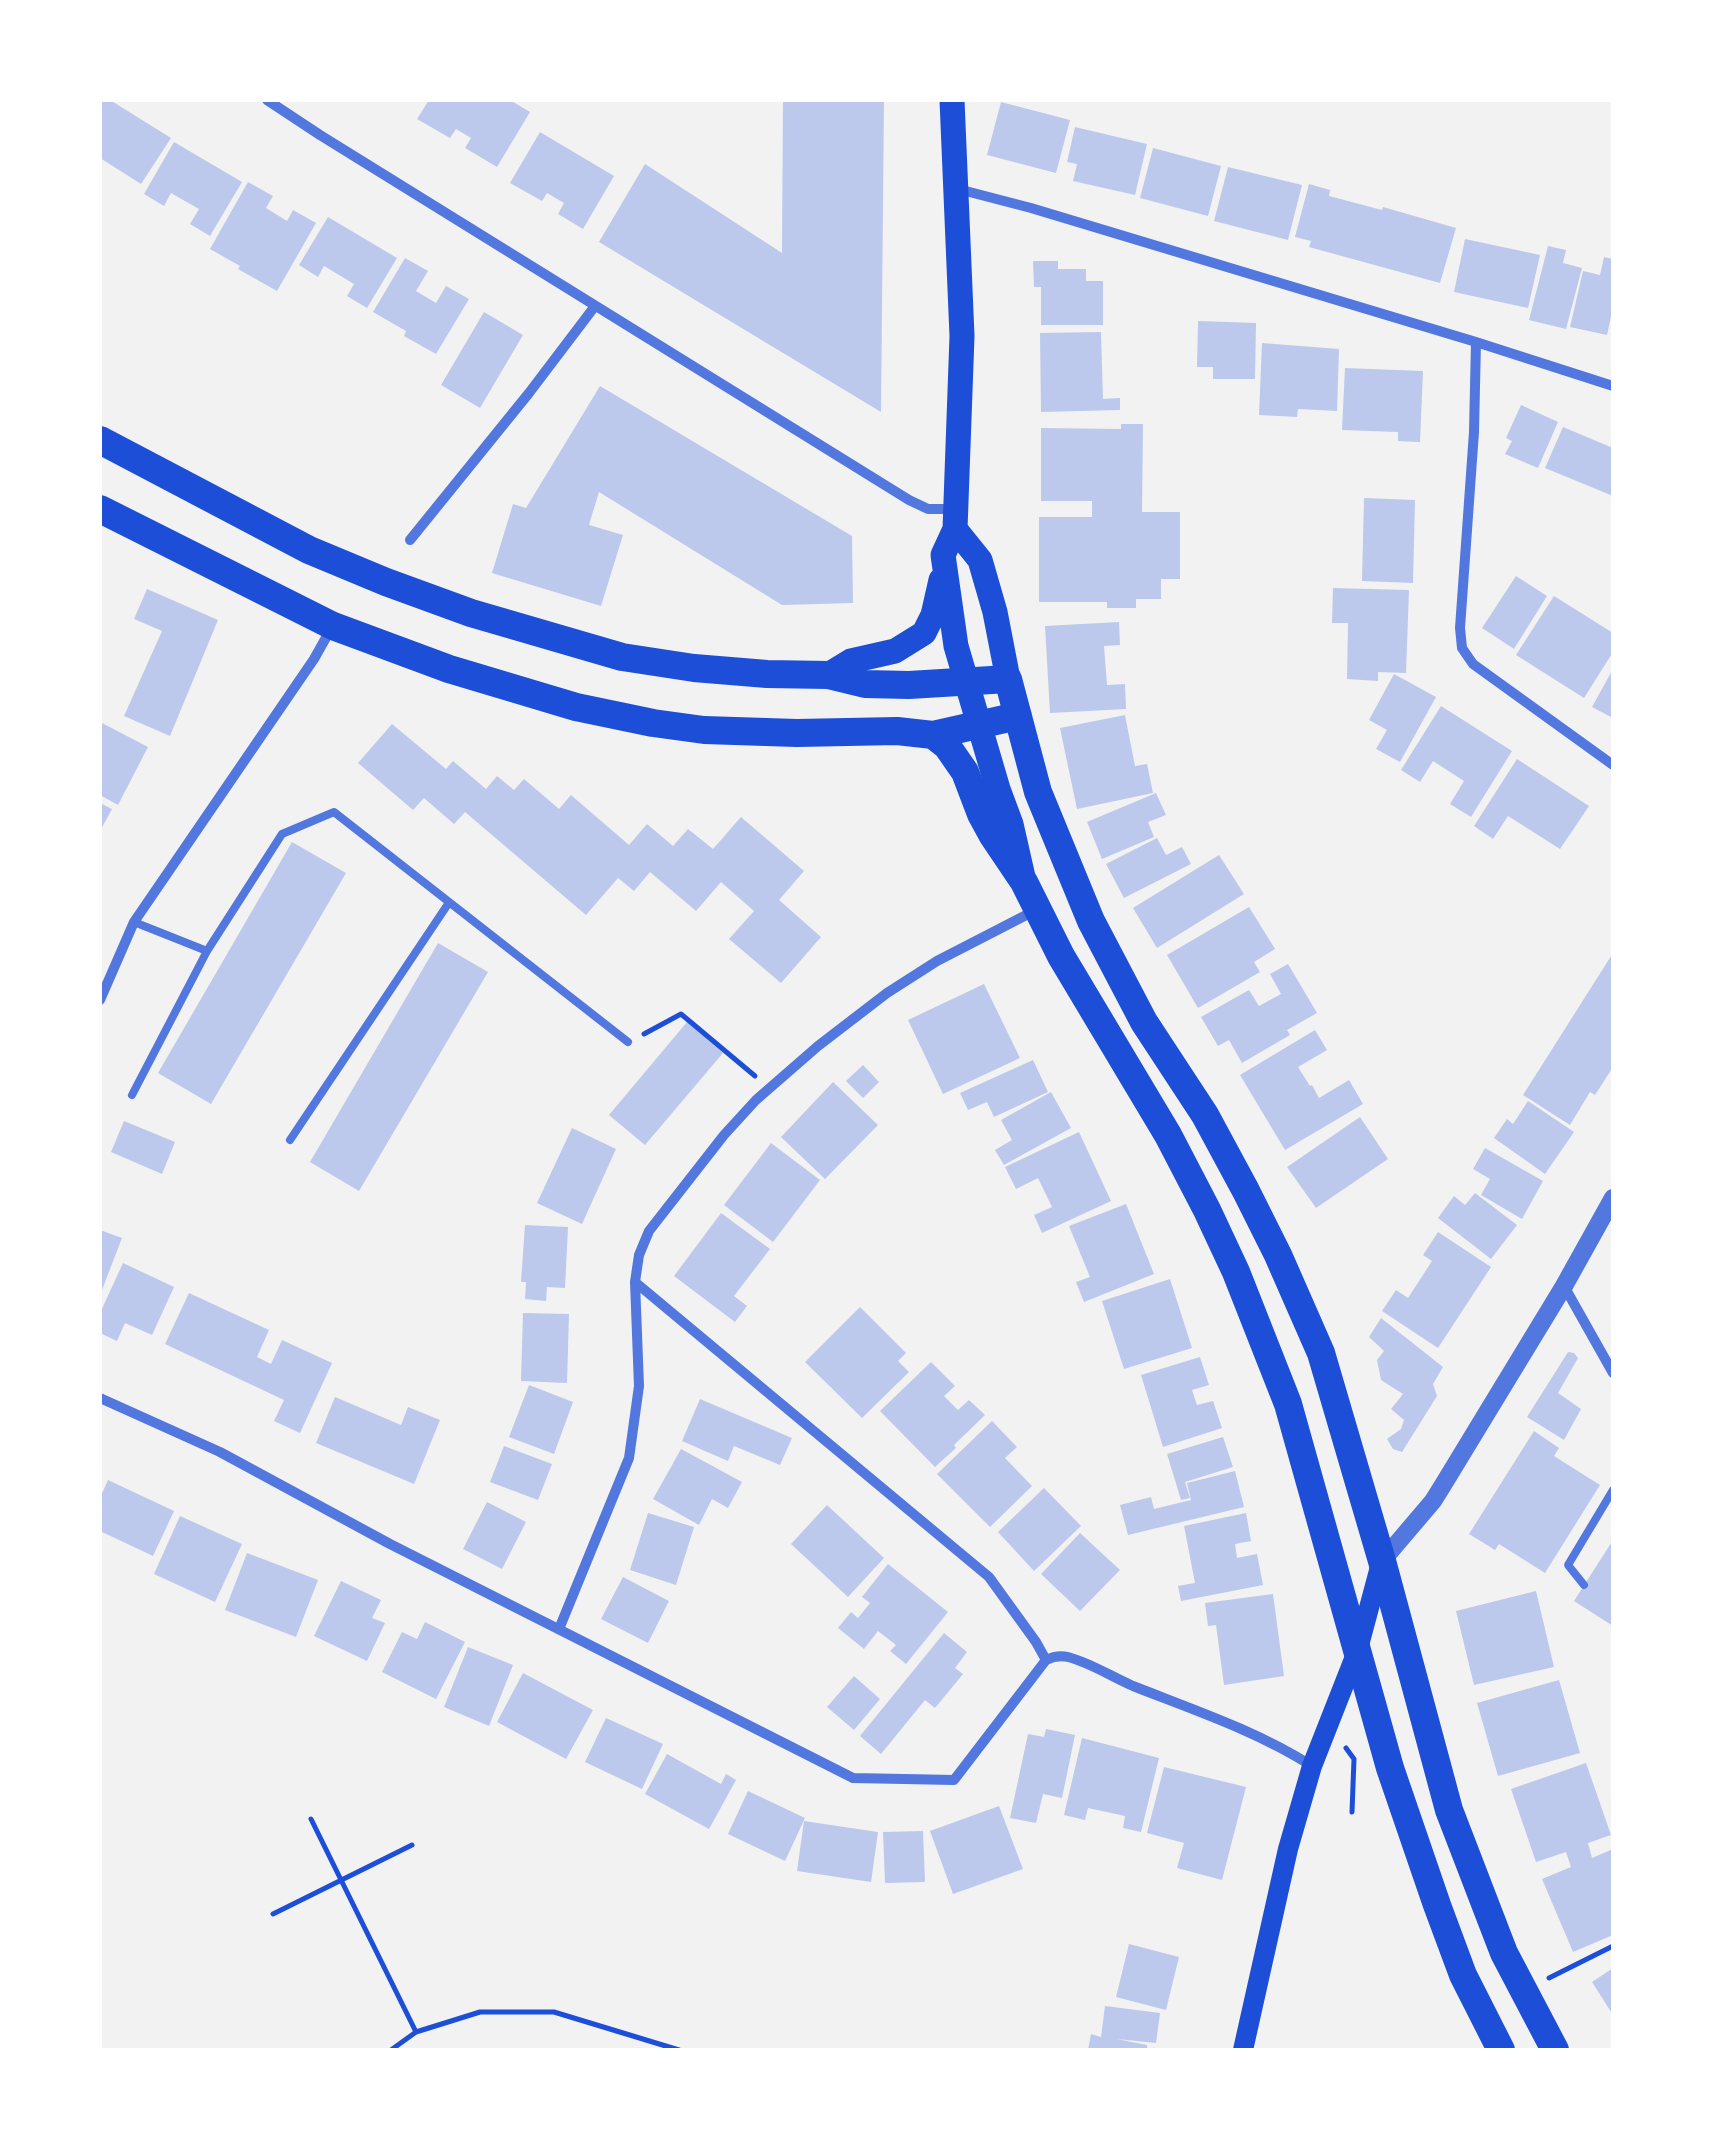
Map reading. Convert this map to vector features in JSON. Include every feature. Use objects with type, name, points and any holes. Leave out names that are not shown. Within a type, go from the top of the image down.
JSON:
[{"type":"highway","points":[[100,440],[309,550],[386,582],[471,613],[622,656],[694,668],[828,675],[866,684],[1008,680],[1038,792],[1090,921],[1144,1022],[1213,1130],[1278,1255],[1321,1353],[1449,1810],[1504,1953],[1555,2050]]},
{"type":"highway","points":[[100,509],[333,626],[486,680],[576,706],[654,723],[751,733],[897,730],[933,735],[1018,716]]},
{"type":"highway","points":[[933,735],[947,746],[965,772],[987,825],[1024,882],[1070,971],[1168,1135],[1236,1272],[1288,1404],[1390,1768],[1436,1905],[1462,1974],[1501,2050]]},
{"type":"main road","points":[[828,675],[850,661],[896,651],[924,633],[933,615],[943,556],[955,519],[962,336],[952,100]]},
{"type":"main road","points":[[955,519],[980,560],[1008,680]]},
{"type":"main road","points":[[943,556],[956,646],[1011,824],[1024,882]]},
{"type":"main road","points":[[1243,2050],[1312,1766],[1358,1649],[1382,1561]]},
{"type":"street","points":[[268,100],[909,500],[955,519]]},
{"type":"street","points":[[957,188],[1613,386]]},
{"type":"street","points":[[410,540],[595,306]]},
{"type":"street","points":[[1476,342],[1462,648],[1473,664],[1613,765]]},
{"type":"street","points":[[100,1000],[134,922],[333,626]]},
{"type":"street","points":[[560,1629],[629,1458],[639,1386],[635,1282],[639,1255],[649,1232],[724,1136],[769,1088],[818,1046],[887,993],[937,962],[1039,909]]},
{"type":"street","points":[[1382,1561],[1433,1501],[1613,1198]]},
{"type":"street","points":[[635,1282],[989,1577],[1046,1660]]},
{"type":"street","points":[[1564,1286],[1613,1373]]},
{"type":"street","points":[[100,1398],[220,1452],[390,1544],[853,1778],[954,1780],[1052,1656],[1080,1661],[1276,1743],[1312,1766]]},
{"type":"lane","points":[[132,1095],[207,951],[282,834],[334,812],[628,1042]]},
{"type":"lane","points":[[290,1140],[448,904]]},
{"type":"lane","points":[[134,922],[207,951]]},
{"type":"lane","points":[[1584,1585],[1568,1566],[1613,1490]]},
{"type":"path","points":[[628,1042],[681,1014],[769,1088]]},
{"type":"path","points":[[1345,1746],[1354,1759],[1352,1812]]},
{"type":"path","points":[[311,1819],[416,2032]]},
{"type":"path","points":[[273,1914],[412,1845]]},
{"type":"path","points":[[1549,1978],[1613,1946]]},
{"type":"path","points":[[391,2050],[416,2032],[480,2012],[554,2012],[679,2050]]},
{"type":"building","points":[[103,100],[110,100],[171,138],[141,184],[100,158]]},
{"type":"building","points":[[429,100],[510,100],[530,112],[497,167],[465,148],[471,138],[456,129],[450,138],[417,119]]},
{"type":"building","points":[[783,100],[884,100],[881,412],[599,242],[645,164],[782,253]]},
{"type":"building","points":[[1001,102],[1070,120],[1056,173],[987,155]]},
{"type":"building","points":[[1075,127],[1147,144],[1135,195],[1073,181],[1077,164],[1067,162]]},
{"type":"building","points":[[540,132],[614,176],[583,229],[558,214],[564,203],[547,193],[542,201],[510,183]]},
{"type":"building","points":[[174,142],[242,182],[210,236],[190,224],[199,209],[171,193],[164,206],[144,194]]},
{"type":"building","points":[[1153,148],[1221,166],[1208,216],[1140,198]]},
{"type":"building","points":[[1228,167],[1302,185],[1288,240],[1214,221]]},
{"type":"building","points":[[248,182],[273,196],[266,208],[287,221],[293,210],[316,223],[277,291],[210,249]]},
{"type":"building","points":[[1309,184],[1330,190],[1329,196],[1456,228],[1440,283],[1309,247],[1311,241],[1295,237]]},
{"type":"building","points":[[328,217],[397,258],[367,308],[347,296],[354,284],[324,266],[318,277],[299,265]]},
{"type":"building","points":[[1465,239],[1540,255],[1528,308],[1454,292]]},
{"type":"building","points":[[1548,246],[1566,250],[1563,263],[1582,268],[1566,329],[1529,320]]},
{"type":"building","points":[[1604,257],[1613,259],[1613,307],[1607,335],[1570,327],[1583,271],[1600,275]]},
{"type":"building","points":[[405,258],[428,271],[416,291],[436,303],[446,286],[469,299],[436,354],[373,312]]},
{"type":"building","points":[[1033,261],[1058,261],[1058,269],[1086,269],[1086,281],[1103,281],[1103,325],[1041,325],[1041,287],[1034,287]]},
{"type":"building","points":[[484,312],[523,335],[480,408],[441,385]]},
{"type":"building","points":[[1198,321],[1256,323],[1255,379],[1213,379],[1213,367],[1197,367]]},
{"type":"building","points":[[1101,332],[1103,399],[1120,398],[1120,410],[1041,412],[1040,333]]},
{"type":"building","points":[[1262,343],[1339,349],[1337,411],[1298,409],[1297,417],[1259,415]]},
{"type":"building","points":[[1345,368],[1423,371],[1420,442],[1398,441],[1398,432],[1342,430]]},
{"type":"building","points":[[600,386],[852,536],[853,603],[782,605],[599,492],[589,525],[623,535],[601,606],[492,573],[513,504],[526,508]]},
{"type":"building","points":[[1521,405],[1558,422],[1538,468],[1505,454],[1512,441],[1506,438]]},
{"type":"building","points":[[1121,424],[1143,424],[1142,512],[1180,512],[1180,579],[1161,579],[1161,599],[1136,599],[1136,608],[1107,608],[1107,602],[1039,602],[1039,517],[1092,517],[1092,501],[1041,501],[1041,428],[1121,429]]},
{"type":"building","points":[[1563,427],[1613,448],[1613,496],[1545,468]]},
{"type":"building","points":[[1364,498],[1415,500],[1413,583],[1362,581]]},
{"type":"building","points":[[1516,576],[1547,596],[1514,649],[1482,628]]},
{"type":"building","points":[[1333,588],[1409,590],[1406,673],[1378,672],[1378,681],[1347,679],[1348,623],[1332,623]]},
{"type":"building","points":[[147,589],[218,620],[170,736],[124,716],[162,631],[134,619]]},
{"type":"building","points":[[1554,596],[1613,633],[1613,652],[1584,698],[1516,655]]},
{"type":"building","points":[[1119,622],[1120,645],[1104,646],[1107,685],[1125,684],[1126,709],[1050,713],[1045,626]]},
{"type":"building","points":[[1613,669],[1613,718],[1592,707]]},
{"type":"building","points":[[1394,674],[1436,697],[1400,762],[1376,749],[1387,730],[1369,720]]},
{"type":"building","points":[[1441,706],[1512,751],[1471,817],[1450,804],[1464,781],[1433,761],[1420,782],[1401,770]]},
{"type":"building","points":[[1125,715],[1135,766],[1147,764],[1153,793],[1077,809],[1060,728]]},
{"type":"building","points":[[100,722],[148,747],[118,805],[100,795]]},
{"type":"building","points":[[392,724],[446,769],[453,761],[486,789],[497,776],[514,790],[524,779],[559,809],[571,795],[629,845],[647,824],[673,846],[688,829],[713,849],[741,817],[804,871],[779,900],[821,937],[781,983],[729,939],[754,911],[721,882],[696,911],[650,872],[634,891],[618,878],[586,915],[465,812],[454,824],[424,798],[413,810],[358,763]]},
{"type":"building","points":[[1517,759],[1589,806],[1560,849],[1508,816],[1493,839],[1474,826]]},
{"type":"building","points":[[1156,793],[1166,815],[1148,822],[1154,837],[1102,859],[1087,822]]},
{"type":"building","points":[[100,803],[112,809],[100,831]]},
{"type":"building","points":[[1157,838],[1166,855],[1182,847],[1191,864],[1124,898],[1106,864]]},
{"type":"building","points":[[292,842],[346,873],[211,1104],[158,1073]]},
{"type":"building","points":[[1219,855],[1244,894],[1157,948],[1133,908]]},
{"type":"building","points":[[1249,907],[1275,949],[1254,962],[1260,972],[1198,1008],[1167,955]]},
{"type":"building","points":[[438,943],[488,972],[359,1191],[310,1162]]},
{"type":"building","points":[[1613,953],[1613,1067],[1595,1095],[1590,1092],[1570,1125],[1523,1095]]},
{"type":"building","points":[[1288,964],[1317,1013],[1287,1030],[1290,1035],[1242,1063],[1229,1040],[1218,1046],[1201,1017],[1249,990],[1259,1006],[1281,994],[1270,974]]},
{"type":"building","points":[[984,984],[1020,1058],[943,1094],[908,1020]]},
{"type":"building","points":[[687,1022],[723,1053],[645,1145],[609,1115]]},
{"type":"building","points":[[1315,1030],[1327,1050],[1298,1067],[1310,1086],[1319,1098],[1349,1080],[1363,1104],[1285,1150],[1240,1075]]},
{"type":"building","points":[[1033,1060],[1048,1092],[994,1117],[987,1102],[968,1110],[960,1093]]},
{"type":"building","points":[[863,1065],[879,1082],[863,1098],[846,1081]]},
{"type":"building","points":[[833,1082],[878,1125],[825,1179],[781,1137]]},
{"type":"building","points":[[1051,1092],[1071,1128],[1004,1165],[995,1150],[1012,1140],[1001,1120]]},
{"type":"building","points":[[1528,1101],[1574,1132],[1545,1174],[1494,1138],[1507,1119],[1513,1124]]},
{"type":"building","points":[[1360,1117],[1388,1159],[1316,1208],[1287,1167]]},
{"type":"building","points":[[124,1121],[175,1142],[162,1174],[111,1152]]},
{"type":"building","points":[[572,1128],[616,1149],[582,1224],[537,1203]]},
{"type":"building","points":[[1079,1132],[1111,1201],[1042,1233],[1034,1215],[1052,1207],[1038,1178],[1016,1189],[1005,1167]]},
{"type":"building","points":[[771,1143],[820,1180],[773,1242],[724,1205]]},
{"type":"building","points":[[1485,1148],[1543,1181],[1522,1219],[1481,1195],[1490,1179],[1473,1169]]},
{"type":"building","points":[[1475,1193],[1517,1225],[1491,1259],[1438,1218],[1454,1196],[1465,1205]]},
{"type":"building","points":[[1126,1204],[1154,1274],[1084,1302],[1076,1282],[1090,1277],[1069,1226]]},
{"type":"building","points":[[721,1213],[770,1249],[734,1296],[747,1306],[735,1322],[674,1276]]},
{"type":"building","points":[[525,1225],[568,1227],[565,1288],[547,1287],[546,1301],[525,1299],[526,1282],[521,1282]]},
{"type":"building","points":[[100,1230],[122,1238],[100,1295]]},
{"type":"building","points":[[1438,1232],[1491,1267],[1438,1348],[1382,1311],[1396,1290],[1408,1298],[1432,1261],[1423,1255]]},
{"type":"building","points":[[123,1263],[174,1287],[152,1335],[125,1323],[117,1341],[100,1333],[100,1313]]},
{"type":"building","points":[[1170,1279],[1192,1348],[1124,1369],[1102,1301]]},
{"type":"building","points":[[189,1293],[269,1330],[257,1357],[271,1364],[282,1340],[332,1363],[300,1433],[274,1421],[284,1400],[165,1344]]},
{"type":"building","points":[[860,1307],[906,1353],[898,1361],[909,1372],[862,1418],[805,1362]]},
{"type":"building","points":[[523,1313],[569,1314],[567,1383],[521,1381]]},
{"type":"building","points":[[1381,1318],[1443,1367],[1433,1384],[1437,1396],[1402,1452],[1393,1449],[1387,1439],[1401,1429],[1404,1420],[1391,1409],[1403,1394],[1381,1380],[1377,1360],[1384,1351],[1369,1337]]},
{"type":"building","points":[[1568,1352],[1578,1358],[1558,1393],[1581,1409],[1564,1440],[1527,1417]]},
{"type":"building","points":[[1200,1357],[1209,1385],[1192,1390],[1197,1405],[1213,1401],[1222,1428],[1163,1447],[1141,1375]]},
{"type":"building","points":[[931,1362],[955,1386],[944,1396],[958,1410],[969,1400],[985,1415],[935,1467],[880,1411]]},
{"type":"building","points":[[529,1385],[573,1402],[554,1454],[509,1437]]},
{"type":"building","points":[[335,1397],[401,1425],[408,1407],[440,1420],[414,1484],[316,1443]]},
{"type":"building","points":[[700,1399],[792,1438],[780,1465],[734,1446],[728,1461],[682,1441]]},
{"type":"building","points":[[992,1421],[1017,1447],[1005,1458],[1032,1486],[990,1527],[937,1474]]},
{"type":"building","points":[[1534,1431],[1559,1448],[1554,1456],[1600,1485],[1545,1573],[1499,1544],[1495,1550],[1469,1534]]},
{"type":"building","points":[[1223,1437],[1233,1467],[1185,1482],[1190,1498],[1181,1500],[1167,1454]]},
{"type":"building","points":[[504,1446],[552,1464],[538,1500],[490,1482]]},
{"type":"building","points":[[681,1449],[742,1482],[728,1508],[712,1499],[699,1525],[653,1499]]},
{"type":"building","points":[[1235,1471],[1244,1507],[1128,1535],[1120,1505],[1151,1497],[1154,1509],[1191,1500],[1187,1483]]},
{"type":"building","points":[[108,1480],[174,1511],[153,1556],[100,1531],[100,1498]]},
{"type":"building","points":[[1044,1488],[1081,1526],[1034,1571],[998,1532]]},
{"type":"building","points":[[487,1502],[526,1522],[502,1569],[463,1549]]},
{"type":"building","points":[[827,1505],[884,1558],[848,1597],[791,1544]]},
{"type":"building","points":[[648,1513],[694,1527],[676,1585],[630,1570]]},
{"type":"building","points":[[1246,1513],[1251,1541],[1235,1544],[1237,1558],[1257,1554],[1263,1585],[1181,1601],[1178,1586],[1195,1583],[1184,1526]]},
{"type":"building","points":[[180,1516],[242,1544],[215,1602],[154,1574]]},
{"type":"building","points":[[1080,1533],[1120,1570],[1080,1611],[1041,1574]]},
{"type":"building","points":[[1613,1540],[1613,1626],[1574,1601]]},
{"type":"building","points":[[247,1553],[318,1580],[296,1637],[225,1610]]},
{"type":"building","points":[[888,1564],[948,1612],[906,1664],[890,1651],[896,1645],[878,1631],[864,1649],[838,1628],[851,1612],[858,1618],[870,1603],[862,1597]]},
{"type":"building","points":[[623,1577],[669,1601],[648,1643],[601,1619]]},
{"type":"building","points":[[341,1581],[381,1600],[372,1618],[385,1623],[367,1661],[314,1636]]},
{"type":"building","points":[[1536,1591],[1554,1667],[1474,1685],[1456,1611]]},
{"type":"building","points":[[1273,1594],[1284,1676],[1224,1685],[1216,1625],[1208,1626],[1205,1603]]},
{"type":"building","points":[[425,1622],[465,1642],[436,1699],[382,1672],[402,1632],[417,1639]]},
{"type":"building","points":[[944,1633],[967,1652],[955,1668],[963,1674],[935,1708],[925,1700],[881,1754],[860,1736]]},
{"type":"building","points":[[468,1647],[513,1665],[489,1726],[444,1707]]},
{"type":"building","points":[[523,1673],[593,1710],[566,1759],[497,1722]]},
{"type":"building","points":[[854,1676],[880,1699],[854,1730],[827,1707]]},
{"type":"building","points":[[1559,1680],[1580,1753],[1498,1776],[1477,1703]]},
{"type":"building","points":[[606,1718],[663,1744],[642,1789],[585,1762]]},
{"type":"building","points":[[1046,1729],[1075,1735],[1062,1798],[1043,1794],[1036,1823],[1010,1818],[1028,1734],[1044,1737]]},
{"type":"building","points":[[1082,1738],[1159,1758],[1141,1832],[1123,1828],[1125,1816],[1088,1808],[1085,1820],[1064,1815]]},
{"type":"building","points":[[667,1754],[721,1784],[726,1774],[736,1780],[709,1829],[645,1794]]},
{"type":"building","points":[[1586,1763],[1611,1835],[1588,1843],[1592,1858],[1613,1849],[1613,1935],[1573,1952],[1542,1879],[1571,1867],[1566,1852],[1536,1862],[1511,1789]]},
{"type":"building","points":[[1164,1767],[1246,1787],[1222,1880],[1177,1868],[1184,1843],[1147,1833]]},
{"type":"building","points":[[748,1791],[805,1818],[785,1861],[728,1834]]},
{"type":"building","points":[[999,1806],[1023,1869],[953,1894],[930,1831]]},
{"type":"building","points":[[804,1821],[878,1832],[871,1882],[797,1871]]},
{"type":"building","points":[[923,1831],[925,1882],[885,1883],[883,1832]]},
{"type":"building","points":[[1129,1944],[1179,1957],[1166,2010],[1116,1997]]},
{"type":"building","points":[[1613,1968],[1613,2015],[1592,1982]]},
{"type":"building","points":[[1105,2006],[1160,2013],[1156,2043],[1117,2039],[1147,2045],[1147,2050],[1088,2050],[1091,2034],[1101,2037]]}]
